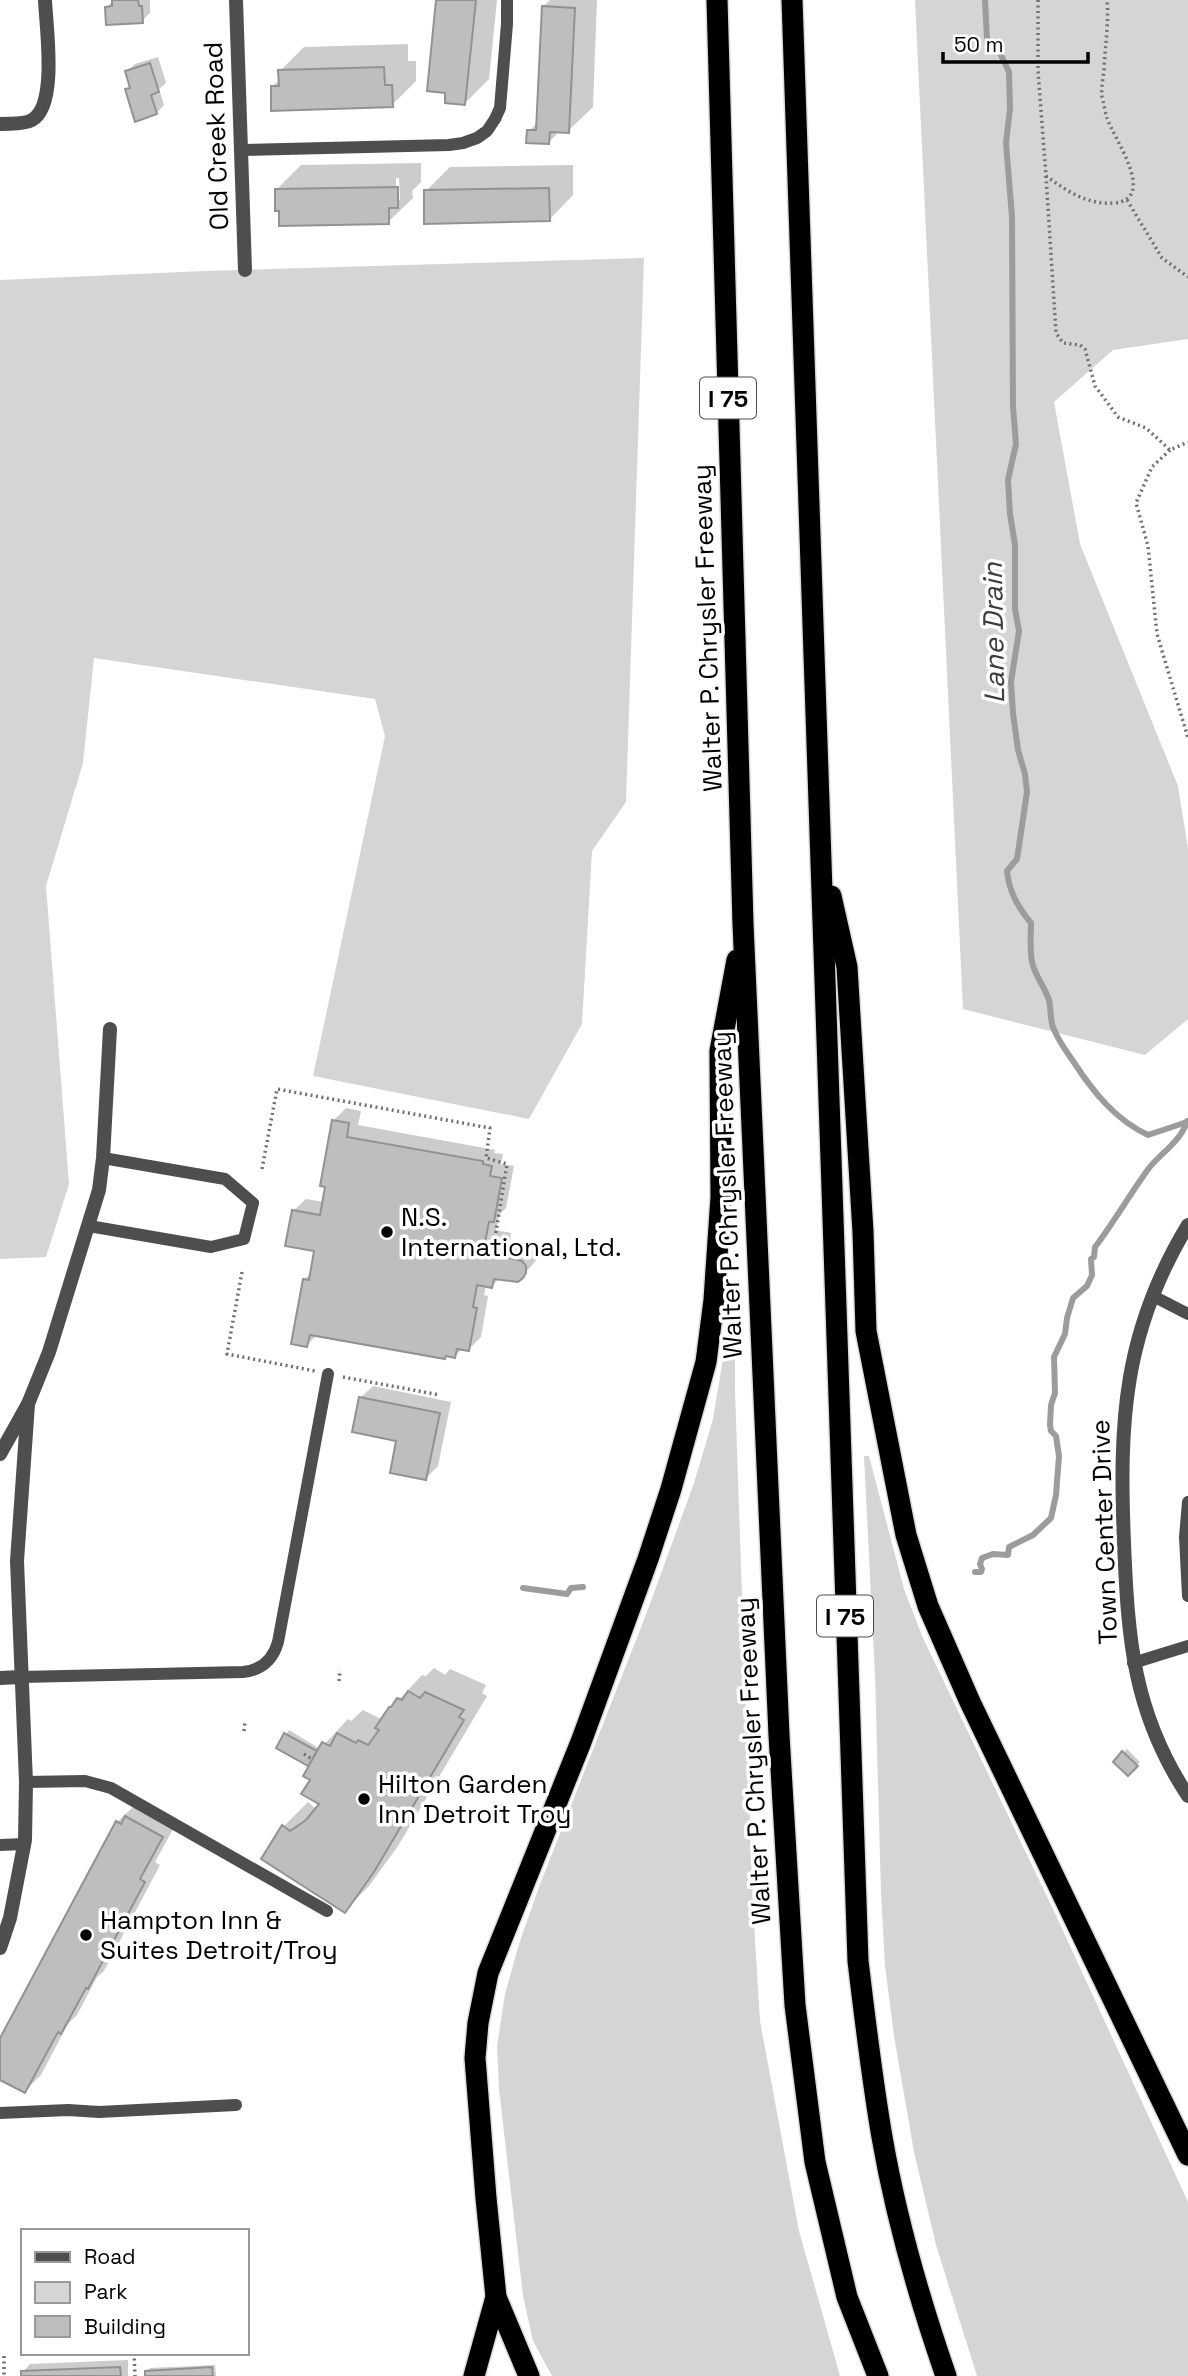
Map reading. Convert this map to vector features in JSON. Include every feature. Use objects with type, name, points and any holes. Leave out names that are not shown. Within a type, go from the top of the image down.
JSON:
[{"type":"highway","name":"Walter P. Chrysler Freeway","points":[[717,0],[743,924],[779,1735],[795,2005],[815,2162],[847,2297],[878,2376]]},
{"type":"highway","name":"I 75","points":[[792,0],[858,1961],[883,2140],[902,2230],[929,2328],[946,2376]]},
{"type":"highway","points":[[820,847],[847,967],[863,1232],[866,1331],[906,1535],[928,1606],[970,1702],[1188,2155]]},
{"type":"highway","points":[[529,2376],[496,2297],[475,2058],[478,2023],[488,1973],[581,1741],[644,1572],[671,1489],[706,1362],[714,1300],[721,1197],[720,1051],[743,924]]},
{"type":"highway","points":[[474,2376],[496,2297]]},
{"type":"street","points":[[0,124],[31,121],[42,110],[48,84],[46,0]]},
{"type":"street","name":"Old Creek Road","points":[[236,0],[245,270]]},
{"type":"street","points":[[0,1454],[28,1405],[49,1352],[99,1190],[110,1029]]},
{"type":"street","name":"Town Center Drive","points":[[1188,1226],[1153,1296],[1133,1357],[1122,1434],[1126,1607],[1133,1662],[1139,1691],[1157,1741],[1188,1796]]},
{"type":"street","points":[[0,1948],[10,1918],[24,1844],[26,1782],[17,1561],[28,1405]]},
{"type":"street","points":[[0,1678],[20,1677]]},
{"type":"lane","points":[[241,150],[449,145],[477,138],[487,131],[500,108],[507,0]]},
{"type":"lane","points":[[89,1226],[211,1247],[244,1238],[253,1203],[225,1179],[103,1158]]},
{"type":"lane","points":[[1153,1296],[1187,1312]]},
{"type":"lane","points":[[20,1677],[243,1672],[253,1671],[266,1663],[278,1642],[328,1374]]},
{"type":"lane","points":[[1188,1502],[1185,1537],[1188,1596]]},
{"type":"lane","points":[[1133,1662],[1188,1646]]},
{"type":"lane","points":[[26,1782],[85,1781],[111,1788],[327,1911]]},
{"type":"lane","points":[[0,1844],[24,1844]]},
{"type":"lane","points":[[0,2113],[68,2110],[99,2112],[236,2105]]},
{"type":"path","points":[[1038,0],[1038,71],[1056,333],[1063,343],[1080,345],[1085,349],[1095,386],[1118,417],[1146,428],[1170,450]]},
{"type":"path","points":[[1046,176],[1071,194],[1099,203],[1116,203],[1127,200],[1132,194],[1133,173],[1107,117],[1102,94],[1107,0]]},
{"type":"path","points":[[1127,200],[1162,258],[1188,277]]},
{"type":"path","points":[[1188,442],[1170,450],[1152,467],[1136,503],[1148,546],[1157,634],[1188,738]]},
{"type":"path","points":[[262,1168],[277,1089],[490,1128],[486,1158],[507,1164],[494,1244]]},
{"type":"path","points":[[242,1272],[227,1354],[440,1395]]},
{"type":"path","points":[[340,1670],[340,1681]]},
{"type":"path","points":[[244,1721],[244,1731]]},
{"type":"path","points":[[304,1754],[312,1759]]},
{"type":"path","points":[[134,2355],[135,2376]]},
{"type":"path","points":[[4,2356],[4,2376]]},
{"type":"green space","points":[[915,0],[1188,0],[1188,339],[1113,350],[1054,402],[1080,544],[1178,786],[1188,849],[1188,1019],[1145,1055],[963,1009]]},
{"type":"green space","points":[[644,258],[626,802],[592,851],[582,1024],[529,1119],[313,1076],[385,736],[375,699],[94,658],[83,763],[46,886],[69,1184],[46,1257],[0,1259],[0,280]]},
{"type":"green space","points":[[729,1322],[735,1323],[745,1685],[760,2021],[799,2231],[840,2376],[552,2376],[533,2341],[523,2296],[499,2089],[497,2046],[505,1994],[539,1887],[647,1612],[694,1483],[713,1419]]},
{"type":"green space","points":[[864,1456],[869,1456],[904,1589],[922,1636],[1053,1909],[1188,2202],[1188,2376],[977,2376],[936,2245],[914,2152],[885,1966]]},
{"type":"building","points":[[112,0],[138,0],[139,6],[142,6],[143,23],[106,25],[105,7],[112,6]]},
{"type":"building","points":[[436,0],[476,0],[465,105],[445,103],[445,93],[427,91]]},
{"type":"building","points":[[542,6],[575,8],[569,133],[550,132],[549,144],[526,143],[527,130],[536,130]]},
{"type":"building","points":[[150,63],[159,92],[151,95],[157,114],[135,122],[125,89],[130,88],[125,71]]},
{"type":"building","points":[[384,67],[385,85],[392,85],[393,107],[271,111],[271,86],[279,86],[278,70]]},
{"type":"building","points":[[398,187],[398,208],[389,208],[389,224],[279,226],[279,211],[275,211],[275,189]]},
{"type":"building","points":[[549,188],[550,221],[424,224],[424,190]]},
{"type":"building","name":"N.S. International, Ltd.","points":[[332,1120],[349,1123],[347,1137],[483,1161],[483,1164],[492,1166],[490,1176],[502,1178],[494,1222],[489,1222],[485,1242],[500,1245],[498,1255],[522,1261],[526,1266],[526,1273],[518,1282],[494,1279],[492,1288],[477,1285],[473,1307],[477,1308],[469,1351],[457,1349],[455,1358],[446,1356],[445,1359],[310,1335],[307,1347],[291,1344],[303,1279],[309,1280],[314,1251],[285,1246],[292,1210],[320,1215],[325,1187],[320,1186]]},
{"type":"building","points":[[359,1397],[440,1413],[426,1480],[390,1473],[396,1441],[352,1432]]},
{"type":"building","name":"Hilton Garden Inn Detroit Troy","points":[[408,1691],[420,1698],[425,1692],[464,1710],[459,1717],[464,1720],[374,1872],[345,1913],[261,1859],[282,1825],[290,1831],[306,1820],[319,1804],[301,1794],[310,1780],[303,1776],[322,1742],[330,1746],[337,1733],[356,1743],[358,1740],[368,1745],[379,1730],[375,1728],[389,1707],[397,1698],[402,1700]]},
{"type":"building","points":[[284,1733],[317,1751],[308,1766],[276,1748]]},
{"type":"building","points":[[1122,1751],[1138,1766],[1128,1776],[1113,1762]]},
{"type":"building","name":"Hampton Inn & Suites Detroit/Troy","points":[[125,1816],[163,1837],[140,1879],[145,1882],[88,1989],[86,1988],[61,2034],[58,2032],[25,2093],[0,2080],[0,2038],[116,1821],[121,1824]]},
{"type":"building","points":[[120,2367],[121,2376],[21,2376],[21,2371]]},
{"type":"building","points":[[212,2367],[213,2376],[145,2376],[145,2371]]},
{"type":"waterway","name":"Lane Drain","points":[[985,0],[987,39],[999,51],[1009,72],[1010,109],[1006,143],[1012,217],[1013,407],[1016,444],[1008,480],[1015,545],[1015,609],[1019,631],[1011,682],[1018,750],[1027,792],[1017,859],[1007,871],[1008,879],[1015,899],[1031,923],[1032,961],[1049,1000],[1053,1027],[1090,1085],[1116,1114],[1148,1135],[1187,1122]]},
{"type":"waterway","points":[[975,1572],[981,1572],[982,1558],[993,1554],[1008,1555],[1009,1547],[1033,1535],[1051,1518],[1059,1456],[1056,1436],[1050,1425],[1055,1393],[1054,1357],[1065,1334],[1073,1298],[1087,1286],[1092,1275],[1091,1259],[1094,1257],[1095,1247],[1149,1168],[1176,1140],[1187,1121]]},
{"type":"waterway","points":[[523,1588],[567,1594],[571,1588],[583,1587]]},
{"type":"place","name":"N.S. International, Ltd.","points":[[387,1232]]},
{"type":"place","name":"Hilton Garden Inn Detroit Troy","points":[[364,1799]]},
{"type":"place","name":"Hampton Inn & Suites Detroit/Troy","points":[[86,1935]]}]
